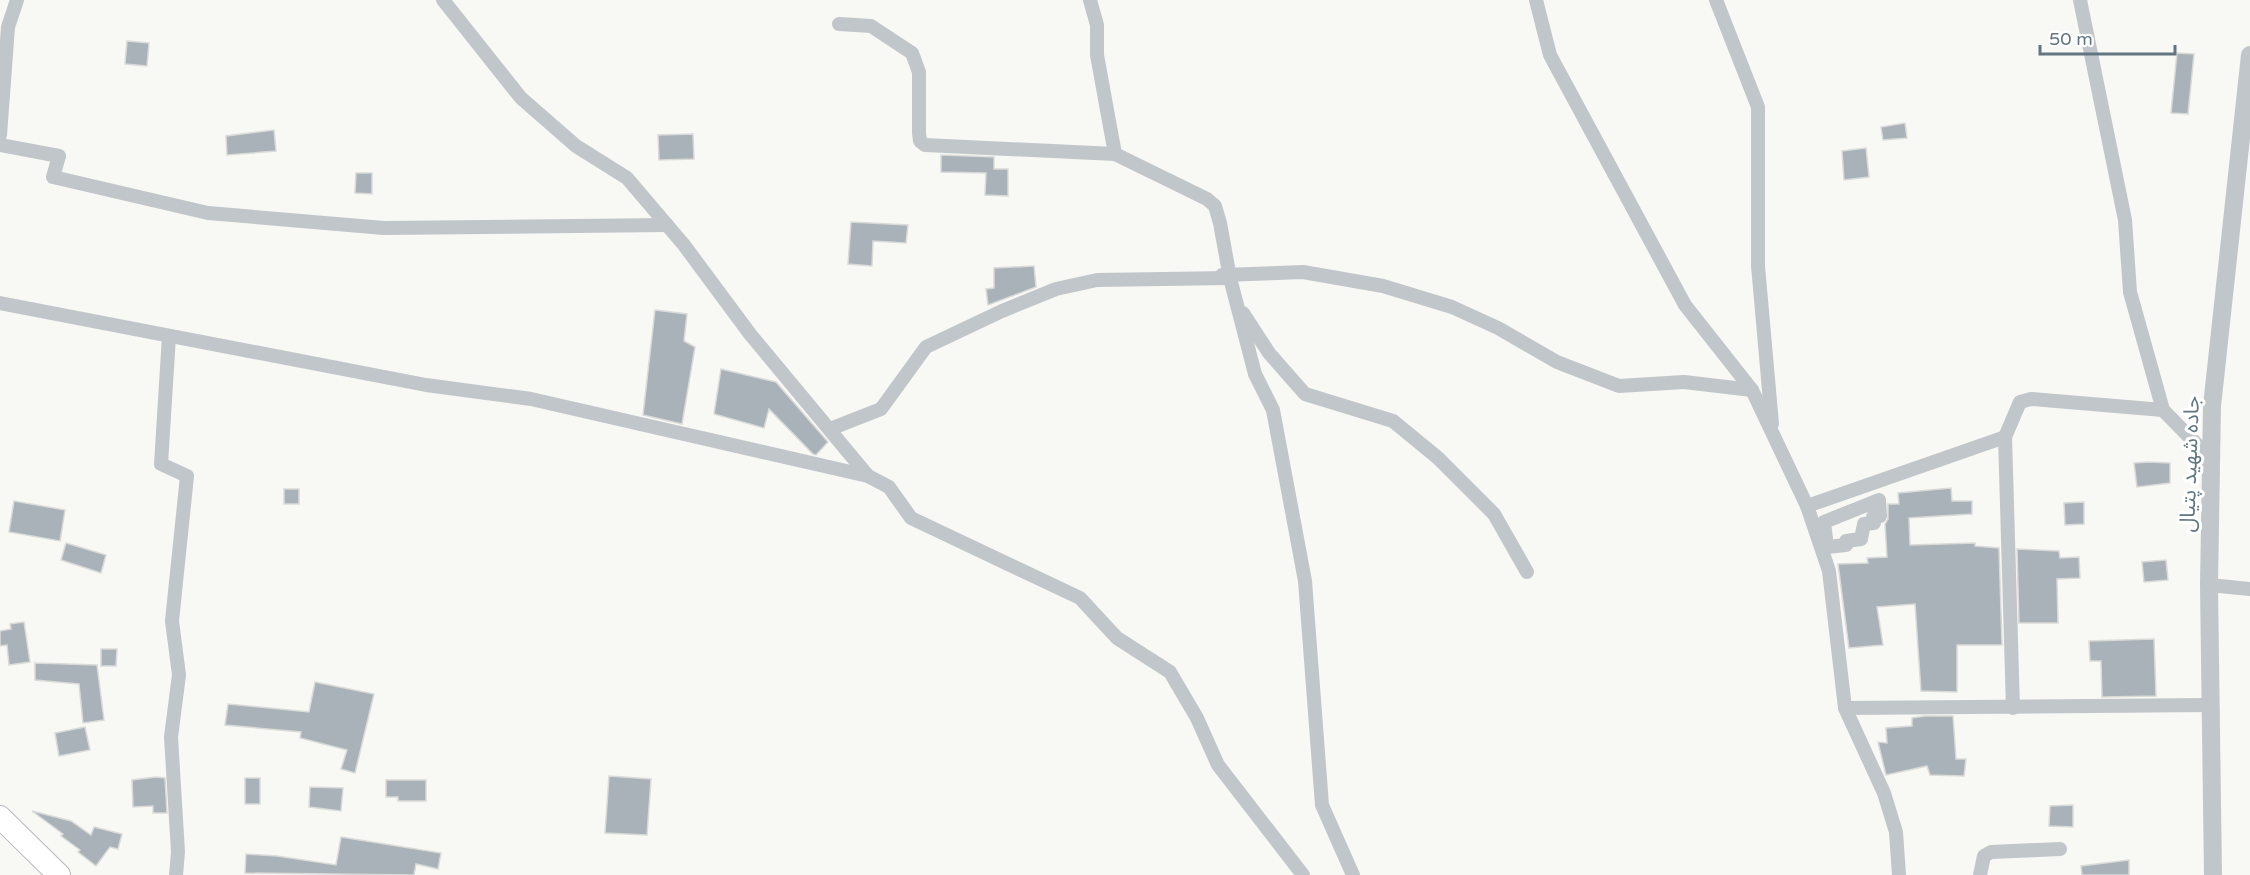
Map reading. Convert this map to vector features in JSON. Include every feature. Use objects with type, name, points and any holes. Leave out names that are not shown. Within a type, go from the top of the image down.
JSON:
[{"type":"main road","points":[[0,817],[59,875]]},
{"type":"street","points":[[0,135],[9,27],[16,0]]},
{"type":"street","points":[[443,0],[521,98],[576,146],[627,178],[667,225],[750,334],[868,476]]},
{"type":"street","points":[[1090,0],[1097,25],[1097,55],[1115,154]]},
{"type":"street","points":[[1536,0],[1550,55],[1685,305],[1752,390],[1807,506],[1829,571],[1845,708],[1884,793],[1896,832],[1899,875]]},
{"type":"street","points":[[1716,0],[1758,107],[1758,266],[1773,434]]},
{"type":"street","points":[[2080,0],[2126,220],[2130,292],[2163,410],[2210,458]]},
{"type":"street","points":[[838,24],[871,26],[912,53],[919,72],[920,141],[925,145],[1115,154],[1207,199],[1215,206],[1230,278],[1255,374],[1273,410],[1305,581],[1322,805],[1353,875]]},
{"type":"street","name":"جاده شهید پتیال","points":[[2213,875],[2209,585],[2212,406],[2250,55]]},
{"type":"street","points":[[0,145],[60,156],[53,177],[208,213],[384,228],[667,225]]},
{"type":"street","points":[[1527,572],[1494,514],[1438,458],[1393,421],[1305,394],[1269,353],[1220,275],[1303,272],[1383,286],[1452,307],[1498,328],[1557,362],[1619,386],[1684,382],[1752,390]]},
{"type":"street","points":[[830,429],[881,410],[895,394],[927,347],[1002,311],[1056,289],[1097,280],[1230,278]]},
{"type":"street","points":[[0,303],[426,385],[531,399],[868,476],[889,487],[911,518],[1080,598],[1117,638],[1170,672],[1197,718],[1218,765],[1303,875]]},
{"type":"street","points":[[169,336],[161,464],[187,476],[172,621],[179,675],[171,737],[178,852],[176,875]]},
{"type":"street","points":[[2013,708],[2005,437],[2020,402],[2025,399],[2163,410]]},
{"type":"street","points":[[1807,506],[2005,437]]},
{"type":"street","points":[[1879,500],[1880,516],[1874,517],[1874,523],[1864,524],[1865,531],[1861,532],[1861,539],[1845,541],[1846,545],[1827,547],[1824,522],[1879,500]]},
{"type":"street","points":[[2209,585],[2250,590]]},
{"type":"street","points":[[1845,708],[2210,705]]},
{"type":"street","points":[[1980,875],[1984,856],[1991,852],[2060,849]]},
{"type":"building","points":[[127,41],[149,43],[147,66],[125,64]]},
{"type":"building","points":[[2177,53],[2194,54],[2188,114],[2171,113]]},
{"type":"building","points":[[1905,123],[1907,138],[1883,140],[1881,127]]},
{"type":"building","points":[[274,130],[276,151],[227,155],[226,136]]},
{"type":"building","points":[[693,134],[694,159],[659,160],[658,135]]},
{"type":"building","points":[[1866,148],[1869,177],[1844,180],[1842,151]]},
{"type":"building","points":[[941,155],[994,157],[994,169],[1008,169],[1008,196],[985,195],[986,173],[941,172]]},
{"type":"building","points":[[356,173],[372,173],[372,194],[355,193]]},
{"type":"building","points":[[851,222],[908,225],[906,243],[873,241],[872,266],[848,264]]},
{"type":"building","points":[[1034,266],[1036,287],[988,305],[986,289],[994,288],[994,268]]},
{"type":"building","points":[[655,310],[687,314],[684,341],[695,347],[682,424],[643,415]]},
{"type":"building","points":[[721,369],[776,382],[828,442],[816,455],[813,454],[769,409],[764,428],[714,414]]},
{"type":"building","points":[[2134,463],[2170,463],[2170,483],[2137,487]]},
{"type":"building","points":[[1951,488],[1952,501],[1972,501],[1972,514],[1909,518],[1910,545],[1975,543],[1975,546],[1999,548],[2002,645],[1957,645],[1957,692],[1921,691],[1915,604],[1877,607],[1883,645],[1849,648],[1838,564],[1868,563],[1867,558],[1887,557],[1885,524],[1888,519],[1888,504],[1899,504],[1898,493]]},
{"type":"building","points":[[284,489],[299,489],[299,504],[284,504]]},
{"type":"building","points":[[14,501],[65,510],[60,541],[9,532]]},
{"type":"building","points":[[2084,502],[2084,524],[2065,525],[2064,503]]},
{"type":"building","points":[[66,543],[106,555],[101,573],[61,560]]},
{"type":"building","points":[[2017,549],[2059,551],[2060,558],[2079,557],[2080,578],[2057,579],[2058,623],[2019,623]]},
{"type":"building","points":[[2166,560],[2168,580],[2144,582],[2142,562]]},
{"type":"building","points":[[24,622],[30,662],[9,665],[7,645],[0,646],[0,631],[11,629],[10,624]]},
{"type":"building","points":[[2154,639],[2156,696],[2102,697],[2101,661],[2090,661],[2089,641]]},
{"type":"building","points":[[101,649],[117,649],[116,666],[101,666]]},
{"type":"building","points":[[35,663],[97,665],[104,720],[83,723],[79,684],[35,680]]},
{"type":"building","points":[[315,682],[374,694],[355,773],[341,769],[347,750],[300,738],[301,732],[225,725],[228,704],[309,712]]},
{"type":"building","points":[[1953,716],[1956,759],[1966,759],[1964,776],[1930,775],[1927,766],[1886,775],[1878,742],[1887,743],[1886,728],[1912,726],[1912,718]]},
{"type":"building","points":[[85,727],[90,750],[59,756],[55,733]]},
{"type":"building","points":[[609,776],[651,779],[647,835],[605,833]]},
{"type":"building","points":[[165,778],[167,813],[153,813],[153,806],[133,807],[132,780]]},
{"type":"building","points":[[245,778],[260,778],[260,804],[245,804]]},
{"type":"building","points":[[386,780],[426,780],[426,801],[398,801],[398,797],[386,797]]},
{"type":"building","points":[[310,787],[343,788],[341,811],[309,807]]},
{"type":"building","points":[[2073,805],[2073,827],[2049,826],[2050,806]]},
{"type":"building","points":[[32,811],[71,821],[91,835],[94,827],[122,834],[118,849],[110,847],[96,866],[61,836],[63,834]]},
{"type":"building","points":[[341,837],[441,853],[438,869],[416,864],[414,875],[245,873],[246,854],[336,865]]},
{"type":"building","points":[[2129,860],[2129,875],[2082,875],[2081,866]]}]
